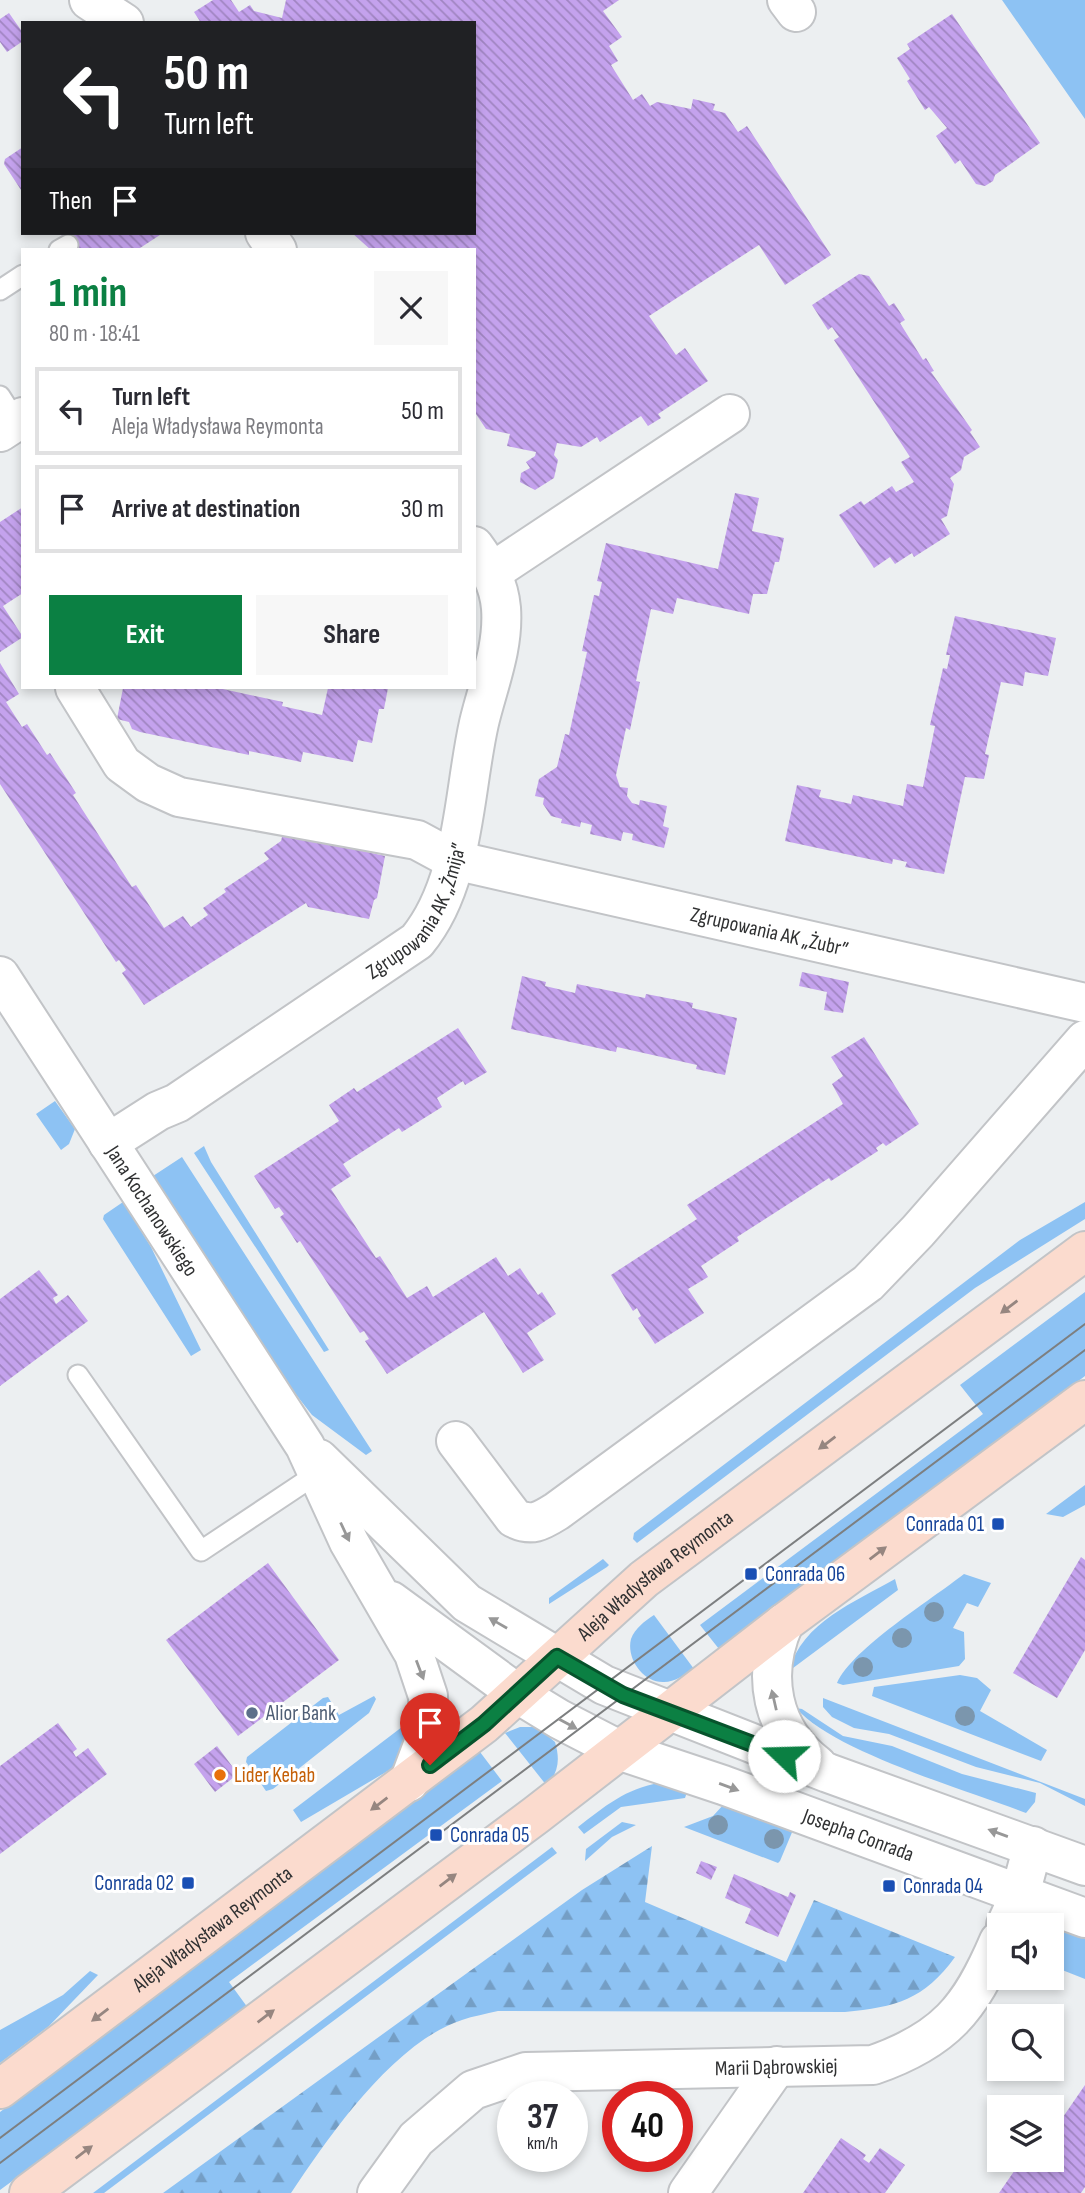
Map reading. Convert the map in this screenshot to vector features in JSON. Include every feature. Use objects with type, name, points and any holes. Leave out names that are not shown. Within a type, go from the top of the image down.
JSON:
[{"type":"main road","name":"Aleja Władysława Reymonta","points":[[0,2089],[409,1782],[519,1694],[644,1579],[1085,1251]]},
{"type":"main road","points":[[29,2193],[621,1751],[784,1623],[1085,1400]]},
{"type":"street","points":[[89,0],[129,14]]},
{"type":"street","points":[[483,559],[730,414]]},
{"type":"street","name":"Zgrupowania AK „Żmija”","points":[[108,1143],[158,1111],[177,1103],[417,941],[432,923],[454,860],[479,724],[501,641],[501,606],[483,559]]},
{"type":"street","name":"Zgrupowania AK „Żubr”","points":[[76,689],[122,764],[158,788],[179,797],[417,840],[454,860],[1085,1003]]},
{"type":"street","name":"Jana Kochanowskiego","points":[[0,976],[312,1459],[349,1542],[376,1589],[519,1694]]},
{"type":"street","points":[[456,1441],[514,1518],[525,1524],[537,1523],[557,1511],[868,1283],[918,1231],[1085,1040]]},
{"type":"street","name":"Jana Kochanowskiego","points":[[312,1459],[467,1603],[557,1657]]},
{"type":"street","points":[[376,1589],[414,1654],[428,1696],[429,1729],[409,1782]]},
{"type":"street","points":[[784,1623],[771,1665],[775,1706],[784,1730],[798,1748],[828,1773]]},
{"type":"street","points":[[557,1657],[623,1695],[670,1710],[828,1773],[1085,1866]]},
{"type":"street","name":"Josepha Conrada","points":[[519,1694],[559,1719],[621,1751],[714,1781],[1013,1910],[1085,1919]]},
{"type":"street","points":[[1013,1910],[1033,1846]]},
{"type":"street","name":"Marii Dąbrowskiej","points":[[377,2193],[416,2139],[474,2090],[526,2072],[873,2064],[943,2031],[960,2011],[987,1963]]},
{"type":"street","points":[[688,2193],[777,2066]]},
{"type":"lane","points":[[0,290],[21,276]]},
{"type":"lane","points":[[78,1375],[201,1551],[312,1459]]},
{"type":"green space","points":[[1002,0],[1085,0],[1085,119]]},
{"type":"green space","points":[[55,1101],[75,1129],[69,1144],[61,1150],[36,1114]]},
{"type":"green space","points":[[204,1146],[211,1162],[329,1350],[324,1352],[194,1153]]},
{"type":"green space","points":[[182,1157],[372,1451],[366,1455],[312,1415],[294,1392],[153,1176]]},
{"type":"green space","points":[[123,1202],[151,1247],[201,1350],[191,1356],[103,1219],[104,1215]]},
{"type":"green space","points":[[1085,1202],[1085,1219],[975,1288],[637,1543],[633,1539],[634,1533],[1020,1240]]},
{"type":"green space","points":[[1085,1292],[1085,1376],[719,1649],[700,1625],[983,1414],[960,1385]]},
{"type":"green space","points":[[1085,1485],[1085,1505],[1063,1517],[1046,1514]]},
{"type":"green space","points":[[603,1559],[609,1565],[607,1567],[549,1604],[549,1598]]},
{"type":"green space","points":[[964,1574],[991,1583],[978,1607],[967,1603],[953,1628],[964,1632],[965,1659],[959,1666],[843,1685],[837,1683],[846,1669],[876,1640]]},
{"type":"green space","points":[[895,1579],[898,1590],[789,1671],[805,1639],[818,1626],[847,1605]]},
{"type":"green space","points":[[654,1615],[694,1669],[672,1681],[649,1678],[638,1668],[631,1654],[633,1635]]},
{"type":"green space","points":[[960,1675],[977,1678],[991,1690],[980,1711],[1047,1750],[1041,1761],[872,1696],[874,1687]]},
{"type":"green space","points":[[374,1696],[376,1699],[369,1713],[273,1789],[266,1791],[246,1762],[247,1757],[323,1698],[328,1697],[339,1715]]},
{"type":"green space","points":[[823,1698],[1085,1799],[1085,1806],[1040,1783],[976,1767],[889,1734],[854,1728],[832,1717],[823,1707]]},
{"type":"green space","points":[[796,1708],[802,1709],[843,1736],[892,1746],[962,1774],[1036,1793],[1035,1802],[1026,1813],[903,1768],[840,1740],[814,1724]]},
{"type":"green space","points":[[418,1722],[398,1765],[301,1822],[293,1810],[402,1727]]},
{"type":"green space","points":[[520,1727],[537,1727],[555,1742],[557,1765],[547,1786],[505,1733]]},
{"type":"green space","points":[[480,1752],[502,1781],[229,1982],[248,2008],[0,2190],[0,2112]]},
{"type":"green space","points":[[660,1783],[688,1789],[685,1798],[621,1807],[584,1834],[578,1827],[626,1794]]},
{"type":"green space","points":[[724,1804],[793,1830],[778,1863],[684,1827],[713,1816]]},
{"type":"green space","points":[[622,1822],[636,1825],[612,1837],[585,1861],[586,1849]]},
{"type":"green space","points":[[652,1846],[645,1902],[786,1962],[814,1900],[955,1957],[932,1983],[908,1999],[863,2010],[498,2011],[466,2019],[437,2031],[388,2069],[344,2119],[291,2193],[163,2193],[582,1890]]},
{"type":"green space","points":[[552,1847],[557,1853],[104,2193],[93,2193]]},
{"type":"green space","points":[[1064,1930],[1085,1934],[1085,1979],[1064,1971]]},
{"type":"green space","points":[[90,1971],[98,1975],[49,2026],[0,2063],[0,2030],[63,1995]]},
{"type":"building","points":[[213,0],[231,0],[239,12],[250,5],[254,11],[282,18],[286,0],[619,0],[603,11],[622,37],[609,46],[618,61],[611,65],[633,100],[642,94],[650,106],[657,102],[691,109],[693,99],[715,104],[713,110],[725,113],[738,132],[747,126],[831,255],[785,285],[759,245],[649,316],[676,355],[685,348],[708,381],[658,414],[661,418],[648,426],[641,416],[600,442],[597,437],[581,447],[557,443],[554,455],[558,460],[554,478],[535,490],[520,482],[521,473],[530,468],[526,462],[535,456],[536,452],[507,446],[510,434],[486,429],[476,414],[476,248],[369,248],[354,235],[476,235],[476,21],[200,21],[194,12]]},
{"type":"building","points":[[9,13],[21,30],[21,42],[7,52],[0,42],[0,19]]},
{"type":"building","points":[[952,14],[1040,143],[995,175],[993,181],[985,186],[976,184],[960,160],[955,164],[936,136],[947,128],[929,107],[925,110],[897,58],[910,49],[907,44]]},
{"type":"building","points":[[21,148],[21,190],[4,164],[5,159]]},
{"type":"building","points":[[61,235],[160,235],[140,248],[70,248]]},
{"type":"building","points":[[859,274],[869,276],[889,306],[894,303],[905,320],[900,323],[923,360],[926,358],[934,371],[931,372],[972,430],[970,432],[980,447],[964,457],[961,470],[950,478],[954,484],[947,516],[941,519],[950,534],[914,557],[912,553],[895,564],[890,557],[874,568],[839,515],[861,501],[864,505],[892,486],[896,492],[914,482],[901,462],[910,457],[834,340],[839,337],[832,327],[828,330],[812,305]]},
{"type":"building","points":[[735,493],[759,498],[752,531],[784,538],[779,562],[775,562],[767,594],[753,594],[749,614],[677,598],[673,614],[651,609],[636,681],[640,682],[630,730],[626,728],[616,775],[620,787],[628,788],[627,796],[632,803],[639,805],[640,800],[667,806],[663,826],[669,828],[664,848],[632,840],[633,834],[623,832],[621,841],[590,834],[592,825],[581,822],[580,827],[561,823],[562,819],[551,816],[543,804],[544,798],[535,796],[539,779],[557,767],[565,734],[569,735],[587,652],[582,651],[594,595],[599,596],[602,582],[597,581],[606,543],[718,569]]},
{"type":"building","points":[[21,508],[21,594],[3,606],[21,634],[21,638],[0,652],[0,522]]},
{"type":"building","points":[[955,616],[1056,638],[1048,676],[1025,672],[1023,686],[1001,682],[985,754],[989,755],[984,779],[965,777],[944,874],[905,867],[907,862],[893,859],[892,864],[785,841],[797,785],[821,790],[819,797],[851,804],[853,795],[903,806],[907,784],[923,787],[935,726],[930,725],[943,668],[947,669],[950,655],[946,655]]},
{"type":"building","points":[[0,663],[19,694],[6,702],[22,727],[27,724],[47,755],[50,753],[76,793],[73,795],[132,887],[136,885],[164,928],[183,916],[191,927],[208,915],[203,908],[226,892],[224,889],[269,859],[264,853],[281,841],[283,833],[385,856],[377,898],[369,919],[308,907],[306,903],[144,1005],[122,973],[126,970],[119,960],[116,962],[0,784]]},
{"type":"building","points":[[123,689],[223,689],[283,702],[282,706],[322,715],[328,689],[388,689],[384,709],[379,709],[372,743],[358,740],[353,762],[303,752],[301,762],[249,751],[249,755],[140,732],[132,729],[129,722],[117,719]]},
{"type":"building","points":[[802,972],[849,982],[843,1013],[824,1010],[827,992],[799,986]]},
{"type":"building","points":[[522,976],[546,982],[545,986],[575,993],[577,984],[645,998],[646,994],[693,1003],[692,1008],[737,1018],[725,1075],[696,1069],[697,1065],[617,1047],[616,1052],[511,1029]]},
{"type":"building","points":[[458,1028],[487,1072],[465,1085],[463,1081],[437,1098],[442,1107],[402,1132],[399,1128],[343,1164],[351,1176],[331,1189],[376,1258],[380,1256],[407,1298],[427,1286],[433,1297],[496,1257],[508,1276],[520,1268],[538,1295],[542,1292],[556,1314],[527,1333],[544,1360],[523,1373],[484,1312],[387,1374],[365,1341],[369,1339],[364,1331],[360,1333],[300,1241],[297,1243],[280,1217],[284,1214],[279,1207],[275,1209],[254,1176],[339,1121],[329,1105],[354,1088],[357,1092]]},
{"type":"building","points":[[864,1037],[919,1124],[886,1146],[883,1143],[876,1148],[878,1151],[831,1181],[829,1178],[737,1237],[739,1241],[701,1266],[708,1277],[688,1289],[704,1313],[655,1344],[638,1318],[641,1316],[637,1308],[633,1311],[611,1275],[697,1219],[687,1205],[843,1104],[832,1084],[843,1076],[831,1057]]},
{"type":"building","points":[[39,1270],[58,1295],[53,1298],[56,1304],[68,1295],[88,1321],[0,1386],[0,1299]]},
{"type":"building","points":[[1081,1557],[1085,1560],[1085,1650],[1057,1698],[1013,1673]]},
{"type":"building","points":[[268,1563],[339,1660],[238,1736],[166,1640]]},
{"type":"building","points":[[58,1723],[77,1749],[73,1752],[76,1757],[88,1748],[107,1774],[0,1854],[0,1766]]},
{"type":"building","points":[[217,1746],[238,1774],[215,1792],[194,1764]]},
{"type":"building","points":[[701,1861],[717,1867],[711,1880],[696,1873]]},
{"type":"building","points":[[734,1874],[788,1897],[790,1892],[796,1895],[778,1937],[745,1923],[751,1909],[725,1898]]},
{"type":"building","points":[[1085,2085],[1085,2187],[1081,2193],[999,2193],[1014,2172],[1064,2172],[1064,2116]]},
{"type":"building","points":[[841,2138],[866,2155],[863,2159],[869,2163],[880,2148],[905,2165],[885,2193],[803,2193]]},
{"type":"tram line","points":[[0,2138],[1085,1324]]},
{"type":"tram line","points":[[0,2163],[1085,1350]]},
{"type":"place","name":"Conrada 01","points":[[998,1524]]},
{"type":"place","name":"Conrada 06","points":[[751,1574]]},
{"type":"place","name":"Alior Bank","points":[[252,1713]]},
{"type":"place","name":"Lider Kebab","points":[[220,1775]]},
{"type":"place","name":"Conrada 05","points":[[436,1835]]},
{"type":"place","name":"Conrada 02","points":[[188,1883]]},
{"type":"place","name":"Conrada 04","points":[[889,1886]]},
{"type":"route","points":[[430,1765],[484,1724],[557,1657],[623,1695],[670,1710],[784,1756]]}]
